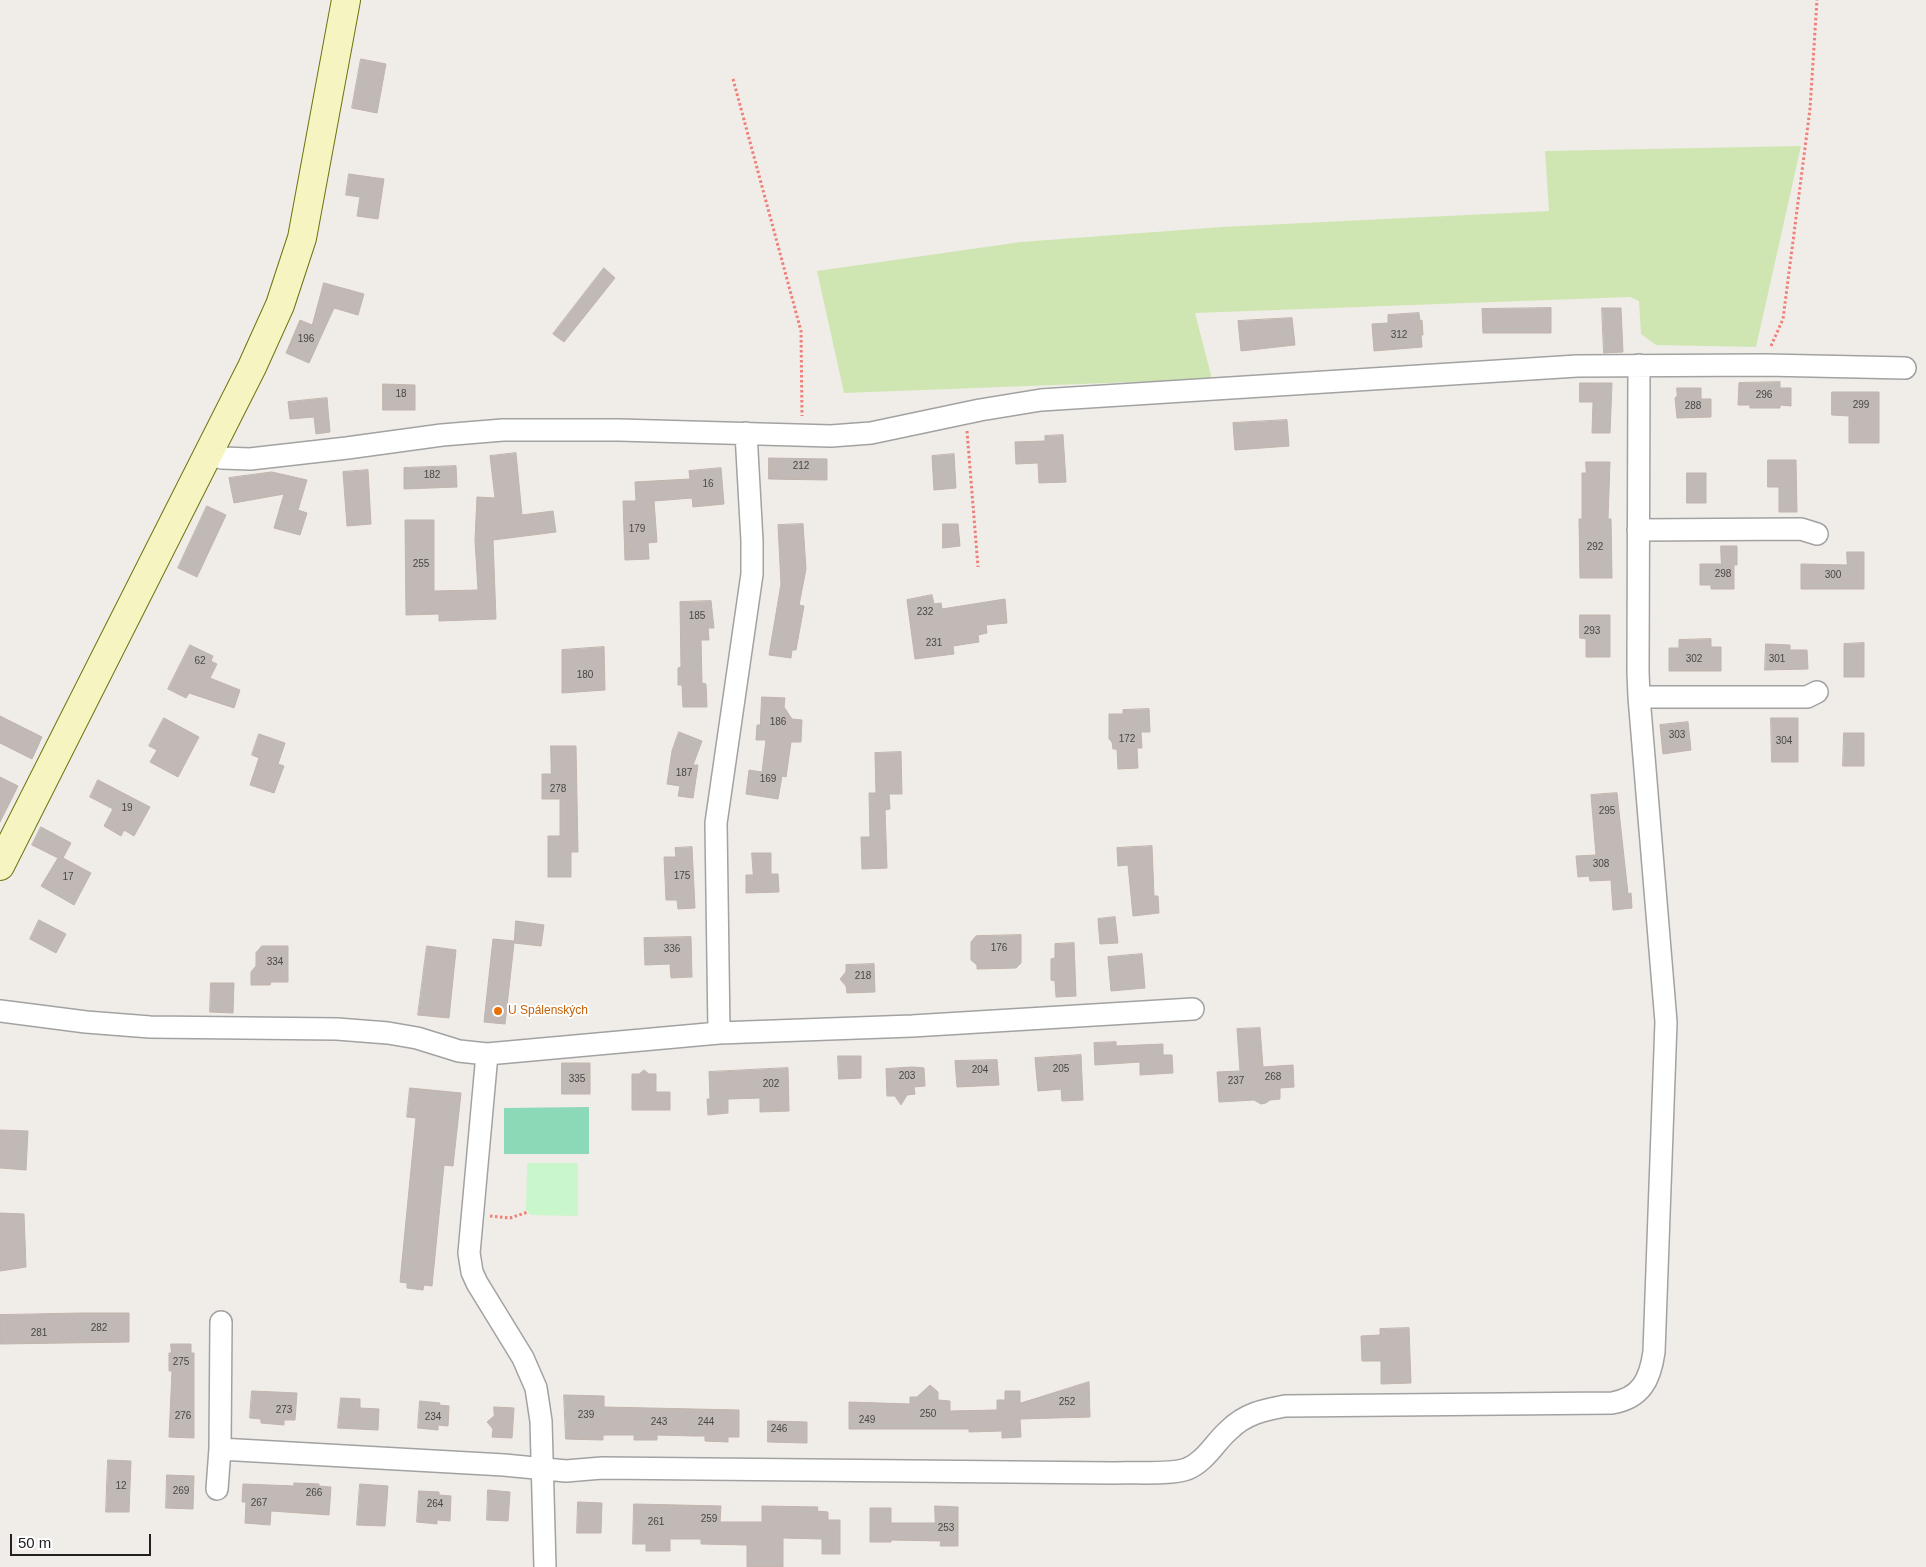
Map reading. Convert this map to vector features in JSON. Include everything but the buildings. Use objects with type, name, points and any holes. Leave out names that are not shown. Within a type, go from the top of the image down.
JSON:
[{"type":"street","points":[[0,866],[268,334],[296,261],[309,208],[346,0]]},
{"type":"street","points":[[220,1449],[494,1464],[566,1471],[602,1468],[1114,1473],[1171,1471],[1186,1469],[1197,1463],[1228,1431],[1250,1414],[1285,1406],[1612,1403],[1625,1400],[1636,1393],[1646,1383],[1652,1370],[1654,1352],[1666,1022],[1639,697],[1639,365]]},
{"type":"street","points":[[207,454],[222,458],[250,459],[450,434],[503,430],[601,429],[831,436],[862,434],[1003,406],[1080,396],[1549,367],[1766,365],[1906,368]]},
{"type":"street","points":[[719,1033],[716,823],[752,574],[746,433]]},
{"type":"street","points":[[1638,530],[1801,530],[1817,534]]},
{"type":"street","points":[[1639,697],[1807,697],[1817,692]]},
{"type":"street","points":[[0,1011],[86,1022],[150,1027],[337,1029],[388,1033],[417,1038],[459,1051],[487,1054],[719,1033],[912,1026],[1193,1009]]},
{"type":"street","points":[[487,1054],[469,1253],[472,1272],[482,1294],[514,1342],[530,1372],[539,1405],[543,1469],[545,1567]]},
{"type":"street","points":[[217,1489],[220,1449],[221,1322]]},
{"type":"path","points":[[1766,365],[1767,354],[1783,319],[1810,109],[1816,0]]},
{"type":"path","points":[[733,79],[801,331],[802,434]]},
{"type":"path","points":[[965,413],[978,567]]},
{"type":"path","points":[[472,1213],[508,1218],[528,1212]]},
{"type":"green space","points":[[1801,146],[1756,347],[1656,345],[1641,334],[1639,301],[1630,297],[1195,313],[1212,379],[844,393],[817,271],[1021,242],[1222,227],[1549,211],[1545,151]]},
{"type":"green space","points":[[589,1107],[589,1154],[504,1154],[504,1108]]},
{"type":"green space","points":[[527,1163],[578,1163],[578,1216],[531,1215],[526,1210]]},
{"type":"place","name":"U Spálenských","points":[[498,1011]]}]
